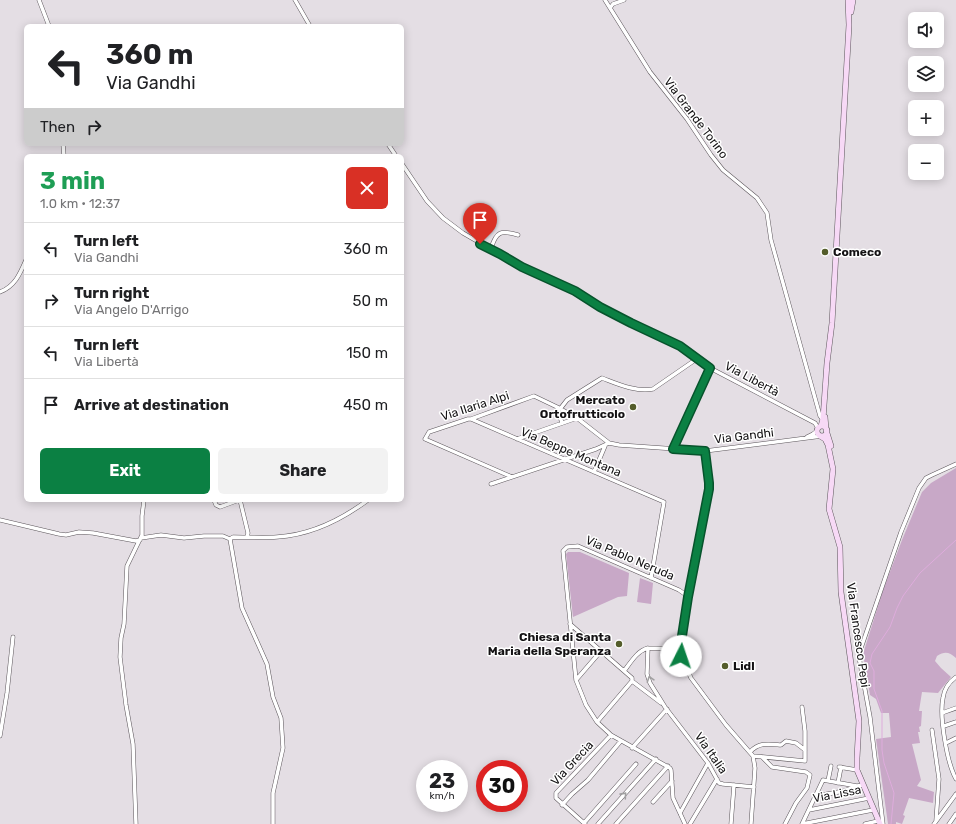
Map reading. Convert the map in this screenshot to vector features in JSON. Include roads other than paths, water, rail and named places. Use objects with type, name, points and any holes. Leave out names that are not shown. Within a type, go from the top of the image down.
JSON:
[{"type":"main road","points":[[831,459],[828,445],[820,432],[832,323],[849,25],[848,0]]},
{"type":"main road","points":[[849,25],[853,0]]},
{"type":"main road","points":[[824,396],[826,430],[831,448],[831,459]]},
{"type":"main road","points":[[820,432],[826,434],[826,430]]},
{"type":"main road","name":"Via Francesco Pepi","points":[[831,459],[832,480],[829,509],[840,547],[841,592],[859,721],[857,770],[880,823]]},
{"type":"main road","points":[[874,812],[882,813]]},
{"type":"street","points":[[39,0],[48,24]]},
{"type":"street","points":[[296,0],[309,24]]},
{"type":"street","name":"Via Grande Torino","points":[[605,0],[650,72],[687,119],[711,155],[724,170],[758,198],[767,213],[771,240],[820,418],[822,420]]},
{"type":"street","points":[[610,8],[613,4],[624,0]]},
{"type":"street","name":"Via Libertà","points":[[404,167],[427,202],[443,218],[463,233],[522,267],[575,291],[600,307],[680,346],[710,368],[815,423],[820,432]]},
{"type":"street","points":[[491,249],[494,240],[500,232],[506,231],[518,234]]},
{"type":"street","points":[[0,292],[7,289],[14,283],[24,265]]},
{"type":"street","points":[[559,408],[567,400],[602,378],[633,388],[647,390],[653,389],[698,358]]},
{"type":"street","points":[[673,449],[710,368]]},
{"type":"street","name":"Via Ilaria Alpi","points":[[512,477],[426,439],[429,432],[471,419],[534,396],[559,408]]},
{"type":"street","points":[[817,404],[820,407],[823,407]]},
{"type":"street","points":[[491,484],[565,460],[605,446],[609,443],[577,418],[559,408]]},
{"type":"street","points":[[559,408],[562,423]]},
{"type":"street","points":[[517,439],[577,418]]},
{"type":"street","name":"Via Beppe Montana","points":[[471,419],[664,502],[651,578]]},
{"type":"street","points":[[802,438],[820,432]]},
{"type":"street","name":"Via Gandhi","points":[[609,443],[705,451],[802,438],[820,432]]},
{"type":"street","points":[[594,472],[605,446]]},
{"type":"street","points":[[705,451],[709,489],[688,597],[680,649],[681,656],[691,678],[726,725],[753,756],[755,763],[751,824]]},
{"type":"street","points":[[865,824],[880,823],[882,813],[870,717],[859,657],[861,648],[901,532],[919,488],[926,478],[932,474],[956,464]]},
{"type":"street","points":[[136,824],[133,744],[120,657],[121,638],[124,624],[127,566],[142,535],[144,502]]},
{"type":"street","points":[[215,502],[216,505],[220,507],[234,502]]},
{"type":"street","points":[[240,502],[248,533],[247,537]]},
{"type":"street","points":[[0,520],[38,530],[66,535],[79,532],[93,533],[136,541],[161,535],[184,538],[223,536],[230,539],[233,537],[278,537],[303,533],[324,526],[350,513],[365,502]]},
{"type":"street","points":[[230,539],[242,608],[267,664],[273,697],[281,718],[283,748],[273,793],[273,824]]},
{"type":"street","name":"Via Pablo Neruda","points":[[570,624],[562,551],[567,547],[578,546],[679,590],[688,597]]},
{"type":"street","points":[[570,624],[632,678],[632,681],[666,708]]},
{"type":"street","points":[[570,624],[576,680],[586,705],[597,722],[610,735],[620,742],[668,766],[671,770],[673,798],[685,824]]},
{"type":"street","points":[[0,736],[7,693],[12,637]]},
{"type":"street","points":[[624,671],[640,652],[648,648],[680,649]]},
{"type":"street","points":[[648,648],[648,677],[653,689],[666,708]]},
{"type":"street","points":[[576,680],[601,651]]},
{"type":"street","points":[[955,775],[949,762],[942,704],[948,685],[956,677]]},
{"type":"street","points":[[597,722],[632,681]]},
{"type":"street","points":[[753,756],[805,761],[806,750],[802,707]]},
{"type":"street","points":[[632,748],[666,708]]},
{"type":"street","name":"Via Italia","points":[[666,708],[722,784],[754,787]]},
{"type":"street","points":[[942,713],[956,708]]},
{"type":"street","points":[[944,726],[956,722]]},
{"type":"street","points":[[932,730],[939,779],[935,822]]},
{"type":"street","name":"Via Grecia","points":[[562,805],[556,798],[556,794],[610,735]]},
{"type":"street","points":[[946,743],[956,738]]},
{"type":"street","points":[[750,752],[758,745],[781,745],[786,741],[796,743],[806,750]]},
{"type":"street","points":[[620,742],[588,780],[562,805],[584,823],[636,764]]},
{"type":"street","points":[[762,757],[772,767],[806,772],[810,775],[807,788],[796,803],[785,824]]},
{"type":"street","points":[[598,824],[656,760]]},
{"type":"street","points":[[680,813],[708,763]]},
{"type":"street","points":[[616,824],[668,766]]},
{"type":"street","points":[[828,781],[831,766]]},
{"type":"street","points":[[838,783],[840,767],[857,770]]},
{"type":"street","points":[[690,824],[717,779]]},
{"type":"street","points":[[802,824],[823,780],[857,786]]},
{"type":"street","points":[[653,802],[672,781]]},
{"type":"street","points":[[731,824],[734,785]]},
{"type":"street","points":[[816,796],[844,791],[863,785]]},
{"type":"street","points":[[935,822],[956,794]]},
{"type":"street","name":"Via Lissa","points":[[809,810],[869,798]]},
{"type":"street","points":[[802,824],[874,812]]},
{"type":"street","points":[[949,824],[956,814]]},
{"type":"waterway","points":[[891,824],[894,793],[884,763],[882,750],[882,711],[874,689],[874,671],[870,663],[872,654],[890,627],[903,596],[920,573],[956,540]]},
{"type":"place","name":"Comeco","points":[[825,252]]},
{"type":"place","name":"Mercato Ortofrutticolo","points":[[633,407]]},
{"type":"place","name":"Chiesa di Santa Maria della Speranza","points":[[619,644]]},
{"type":"place","name":"Lidl","points":[[725,666]]}]
